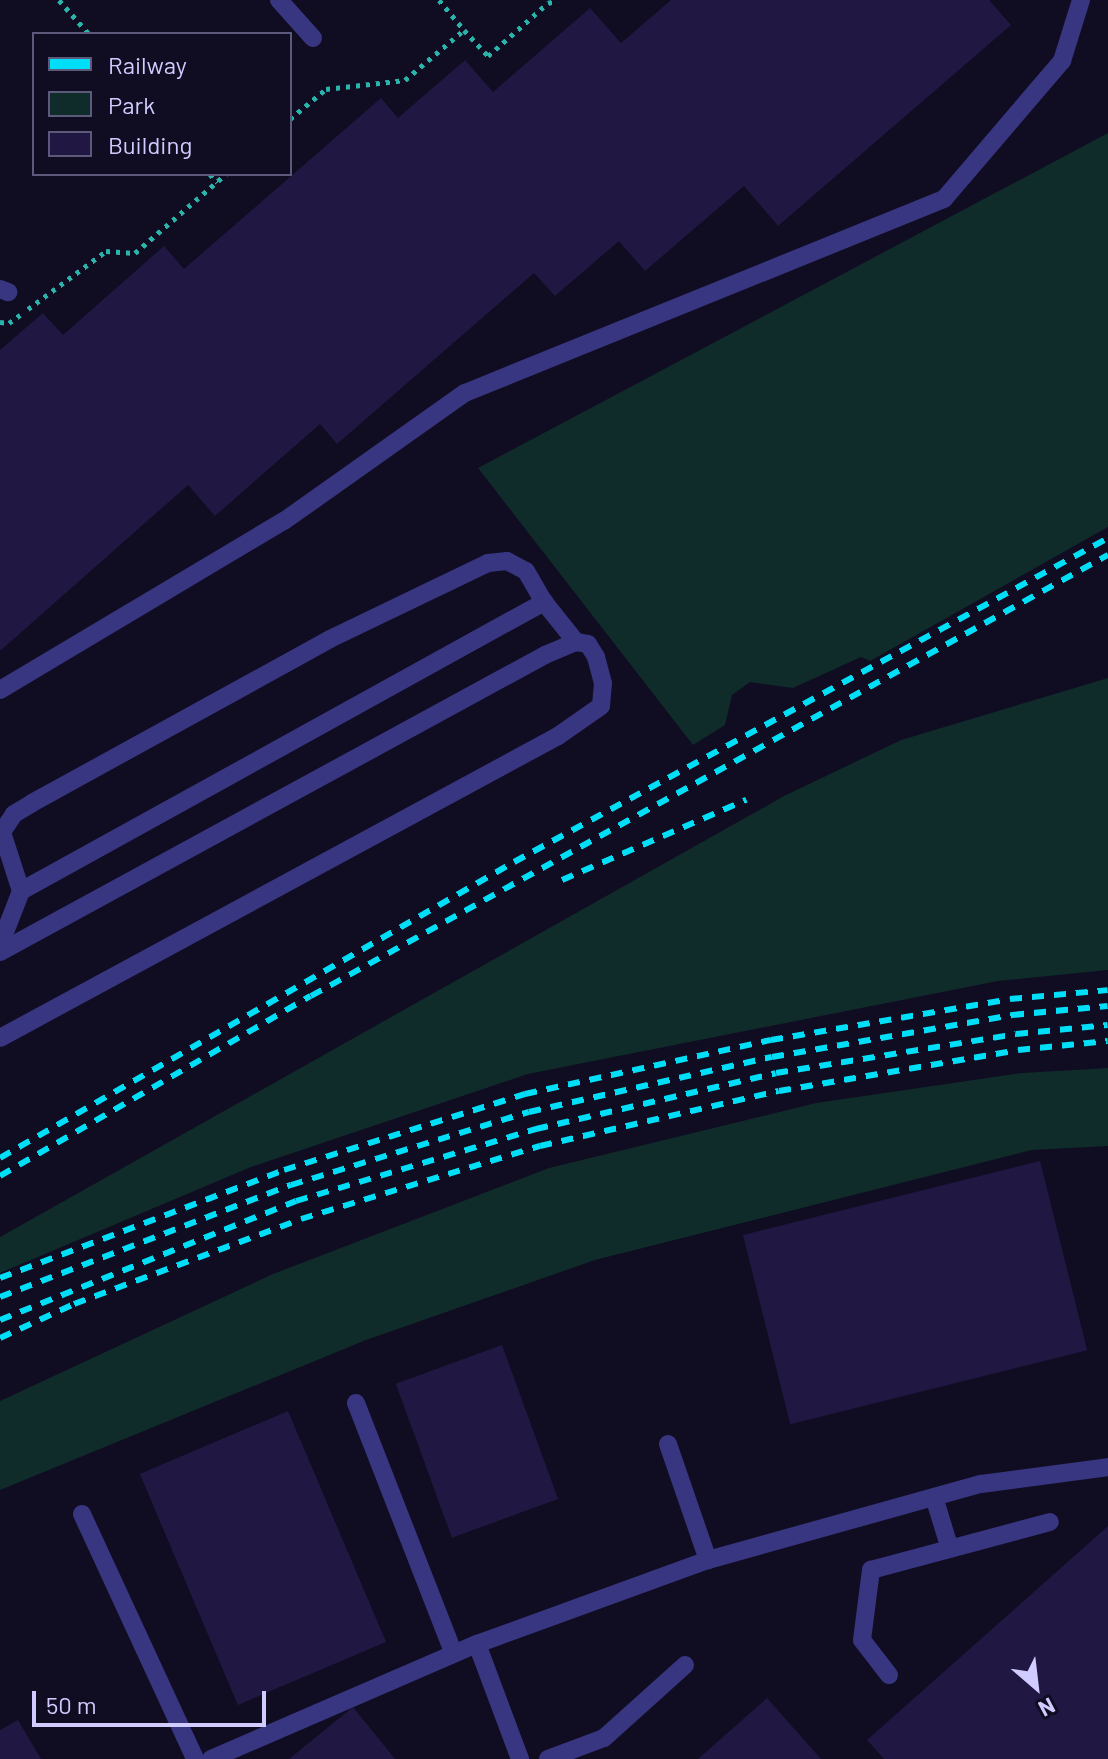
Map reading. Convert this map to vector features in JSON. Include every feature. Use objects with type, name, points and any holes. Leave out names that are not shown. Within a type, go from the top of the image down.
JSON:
[{"type":"lane","points":[[279,0],[313,38]]},
{"type":"lane","points":[[0,690],[284,521],[465,393],[944,199],[1062,61],[1081,0]]},
{"type":"lane","points":[[0,945],[21,891],[2,832],[14,814],[330,639],[488,563],[507,561],[526,571],[544,602],[576,642]]},
{"type":"lane","points":[[21,891],[544,602]]},
{"type":"lane","points":[[0,952],[576,642],[588,644],[596,657],[603,683],[601,706],[558,736],[0,1038]]},
{"type":"lane","points":[[356,1403],[454,1654]]},
{"type":"lane","points":[[668,1444],[708,1560]]},
{"type":"lane","points":[[211,1759],[477,1644],[708,1560],[981,1484],[1108,1467]]},
{"type":"lane","points":[[934,1497],[950,1549]]},
{"type":"lane","points":[[82,1514],[195,1759]]},
{"type":"lane","points":[[889,1675],[862,1640],[871,1570],[1050,1522]]},
{"type":"lane","points":[[477,1644],[520,1759]]},
{"type":"lane","points":[[548,1759],[604,1738],[685,1665]]},
{"type":"path","points":[[59,0],[87,32]]},
{"type":"path","points":[[439,0],[488,56],[548,3],[558,0]]},
{"type":"path","points":[[292,117],[326,89],[405,80],[464,30]]},
{"type":"path","points":[[212,176],[217,182]]},
{"type":"path","points":[[0,322],[9,323],[106,251],[135,253],[224,176]]},
{"type":"green space","points":[[1108,133],[1108,527],[870,661],[861,657],[793,688],[750,682],[732,695],[725,725],[693,745],[478,468]]},
{"type":"green space","points":[[1108,678],[1108,970],[998,981],[528,1074],[251,1167],[0,1273],[0,1237],[784,796],[901,740]]},
{"type":"green space","points":[[1108,1068],[1108,1146],[1032,1150],[595,1260],[366,1340],[0,1490],[0,1401],[273,1274],[549,1168],[816,1103],[1022,1073]]},
{"type":"building","points":[[671,0],[989,0],[1011,25],[778,226],[744,186],[645,271],[619,241],[555,296],[534,273],[337,444],[320,424],[215,516],[188,485],[0,651],[0,350],[43,313],[63,335],[164,246],[184,269],[381,98],[398,118],[465,60],[493,92],[590,8],[621,43]]},
{"type":"building","points":[[1040,1161],[1087,1350],[790,1424],[743,1235]]},
{"type":"building","points":[[502,1345],[558,1499],[452,1538],[396,1384]]},
{"type":"building","points":[[288,1411],[386,1642],[238,1705],[140,1474]]},
{"type":"building","points":[[1108,1526],[1108,1759],[884,1759],[867,1740]]},
{"type":"building","points":[[767,1698],[821,1759],[698,1759]]},
{"type":"building","points":[[353,1707],[395,1759],[289,1759]]},
{"type":"building","points":[[18,1720],[41,1759],[0,1759],[0,1730]]},
{"type":"railway","points":[[0,1158],[514,862],[1108,538]]},
{"type":"railway","points":[[0,1176],[311,996],[1108,555]]},
{"type":"railway","points":[[562,880],[746,800]]},
{"type":"railway","points":[[0,1278],[284,1170],[525,1094],[771,1040],[1010,999],[1108,990]]},
{"type":"railway","points":[[0,1297],[291,1185],[529,1112],[772,1057],[1012,1015],[1108,1006]]},
{"type":"railway","points":[[0,1320],[296,1201],[536,1129],[776,1073],[1016,1034],[1108,1025]]},
{"type":"railway","points":[[0,1338],[74,1304],[301,1219],[540,1146],[779,1091],[1018,1050],[1108,1041]]}]
